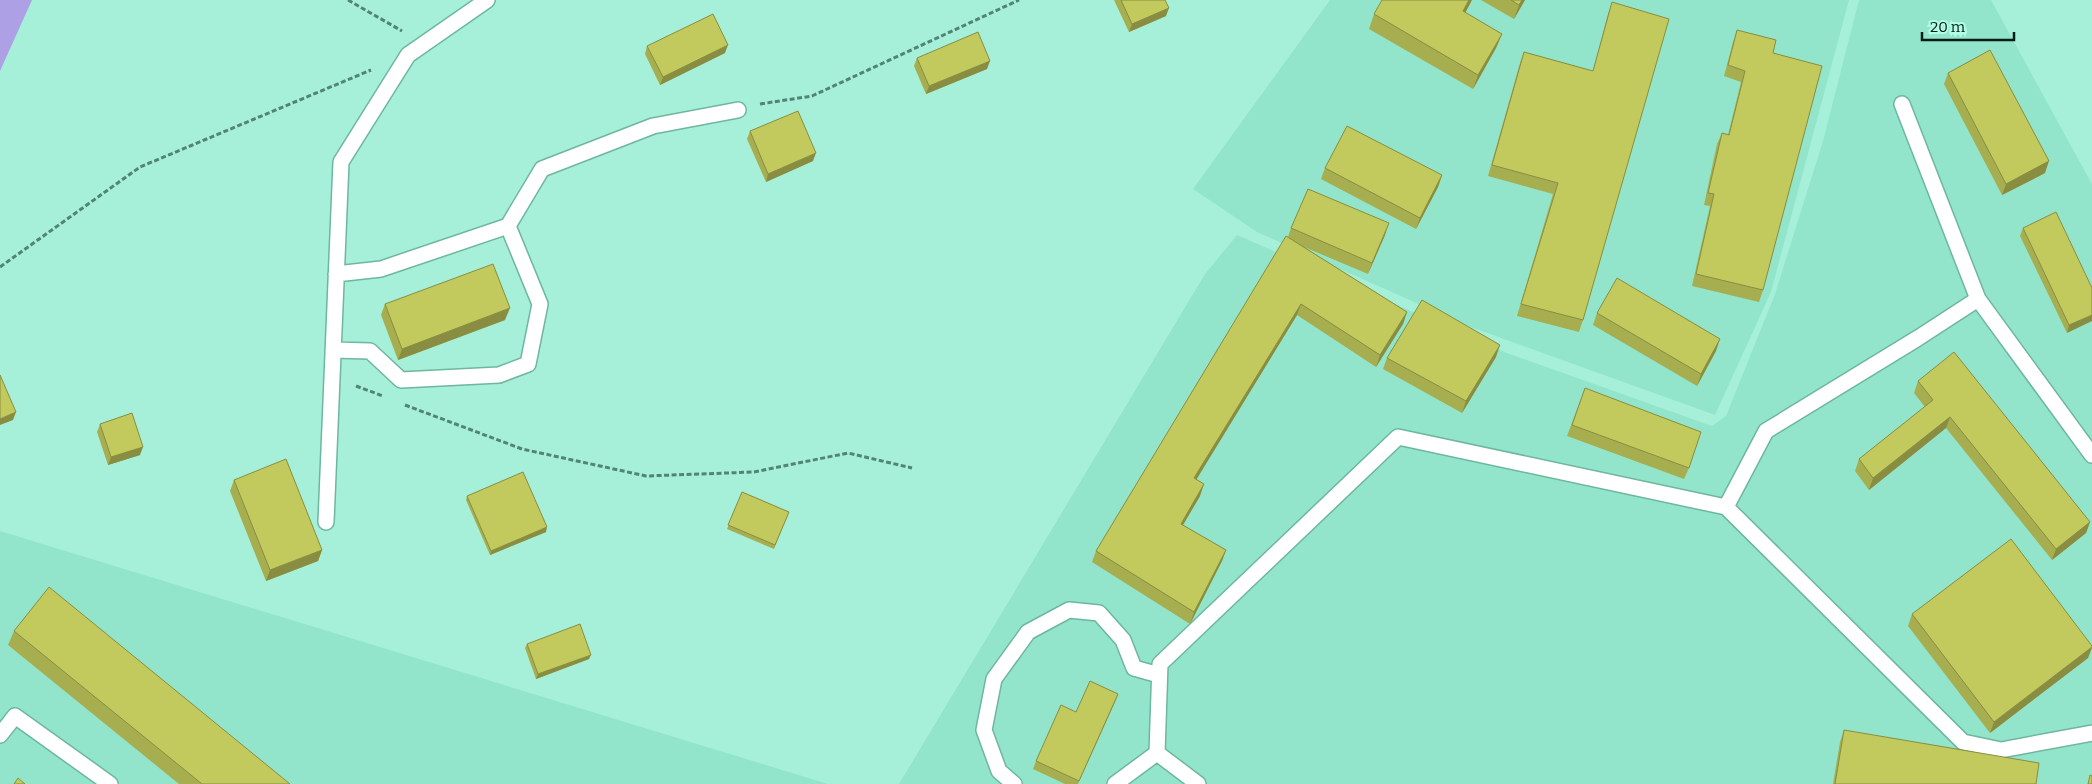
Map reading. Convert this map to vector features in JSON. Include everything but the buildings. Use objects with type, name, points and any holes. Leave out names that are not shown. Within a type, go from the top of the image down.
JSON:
[{"type":"lane","points":[[326,522],[341,162],[408,55],[487,0]]},
{"type":"lane","points":[[1902,104],[1978,299],[2092,455]]},
{"type":"lane","points":[[336,274],[381,269],[508,226],[542,169],[652,126],[738,110]]},
{"type":"lane","points":[[333,350],[370,351],[401,380],[499,375],[528,364],[540,304],[508,226]]},
{"type":"lane","points":[[1726,507],[1766,431],[1978,299]]},
{"type":"lane","points":[[1157,753],[1160,664],[1398,437],[1726,507],[1963,742],[2001,750],[2092,733]]},
{"type":"lane","points":[[1014,784],[999,771],[984,730],[994,680],[1028,632],[1069,610],[1099,613],[1123,640],[1134,668],[1159,675]]},
{"type":"lane","points":[[0,735],[15,716],[110,784]]},
{"type":"lane","points":[[1115,784],[1157,753]]},
{"type":"lane","points":[[1157,753],[1198,784]]},
{"type":"path","points":[[348,0],[404,32],[408,55]]},
{"type":"path","points":[[738,110],[754,105],[812,96],[1019,0]]},
{"type":"path","points":[[0,267],[140,167],[373,70]]},
{"type":"path","points":[[332,377],[386,398]]},
{"type":"path","points":[[404,405],[522,449],[646,476],[754,472],[848,453],[912,468]]},
{"type":"shaded area","points":[[0,0],[32,0],[0,71]]},
{"type":"shaded area","points":[[1330,0],[1849,0],[1771,292],[1715,415],[1468,326],[1257,232],[1193,189]]},
{"type":"shaded area","points":[[1859,0],[1991,0],[2092,184],[2092,784],[899,784],[1205,274],[1237,235],[1507,353],[1712,426],[1726,416],[1775,294],[1823,141]]},
{"type":"shaded area","points":[[0,531],[828,784],[0,784]]}]
